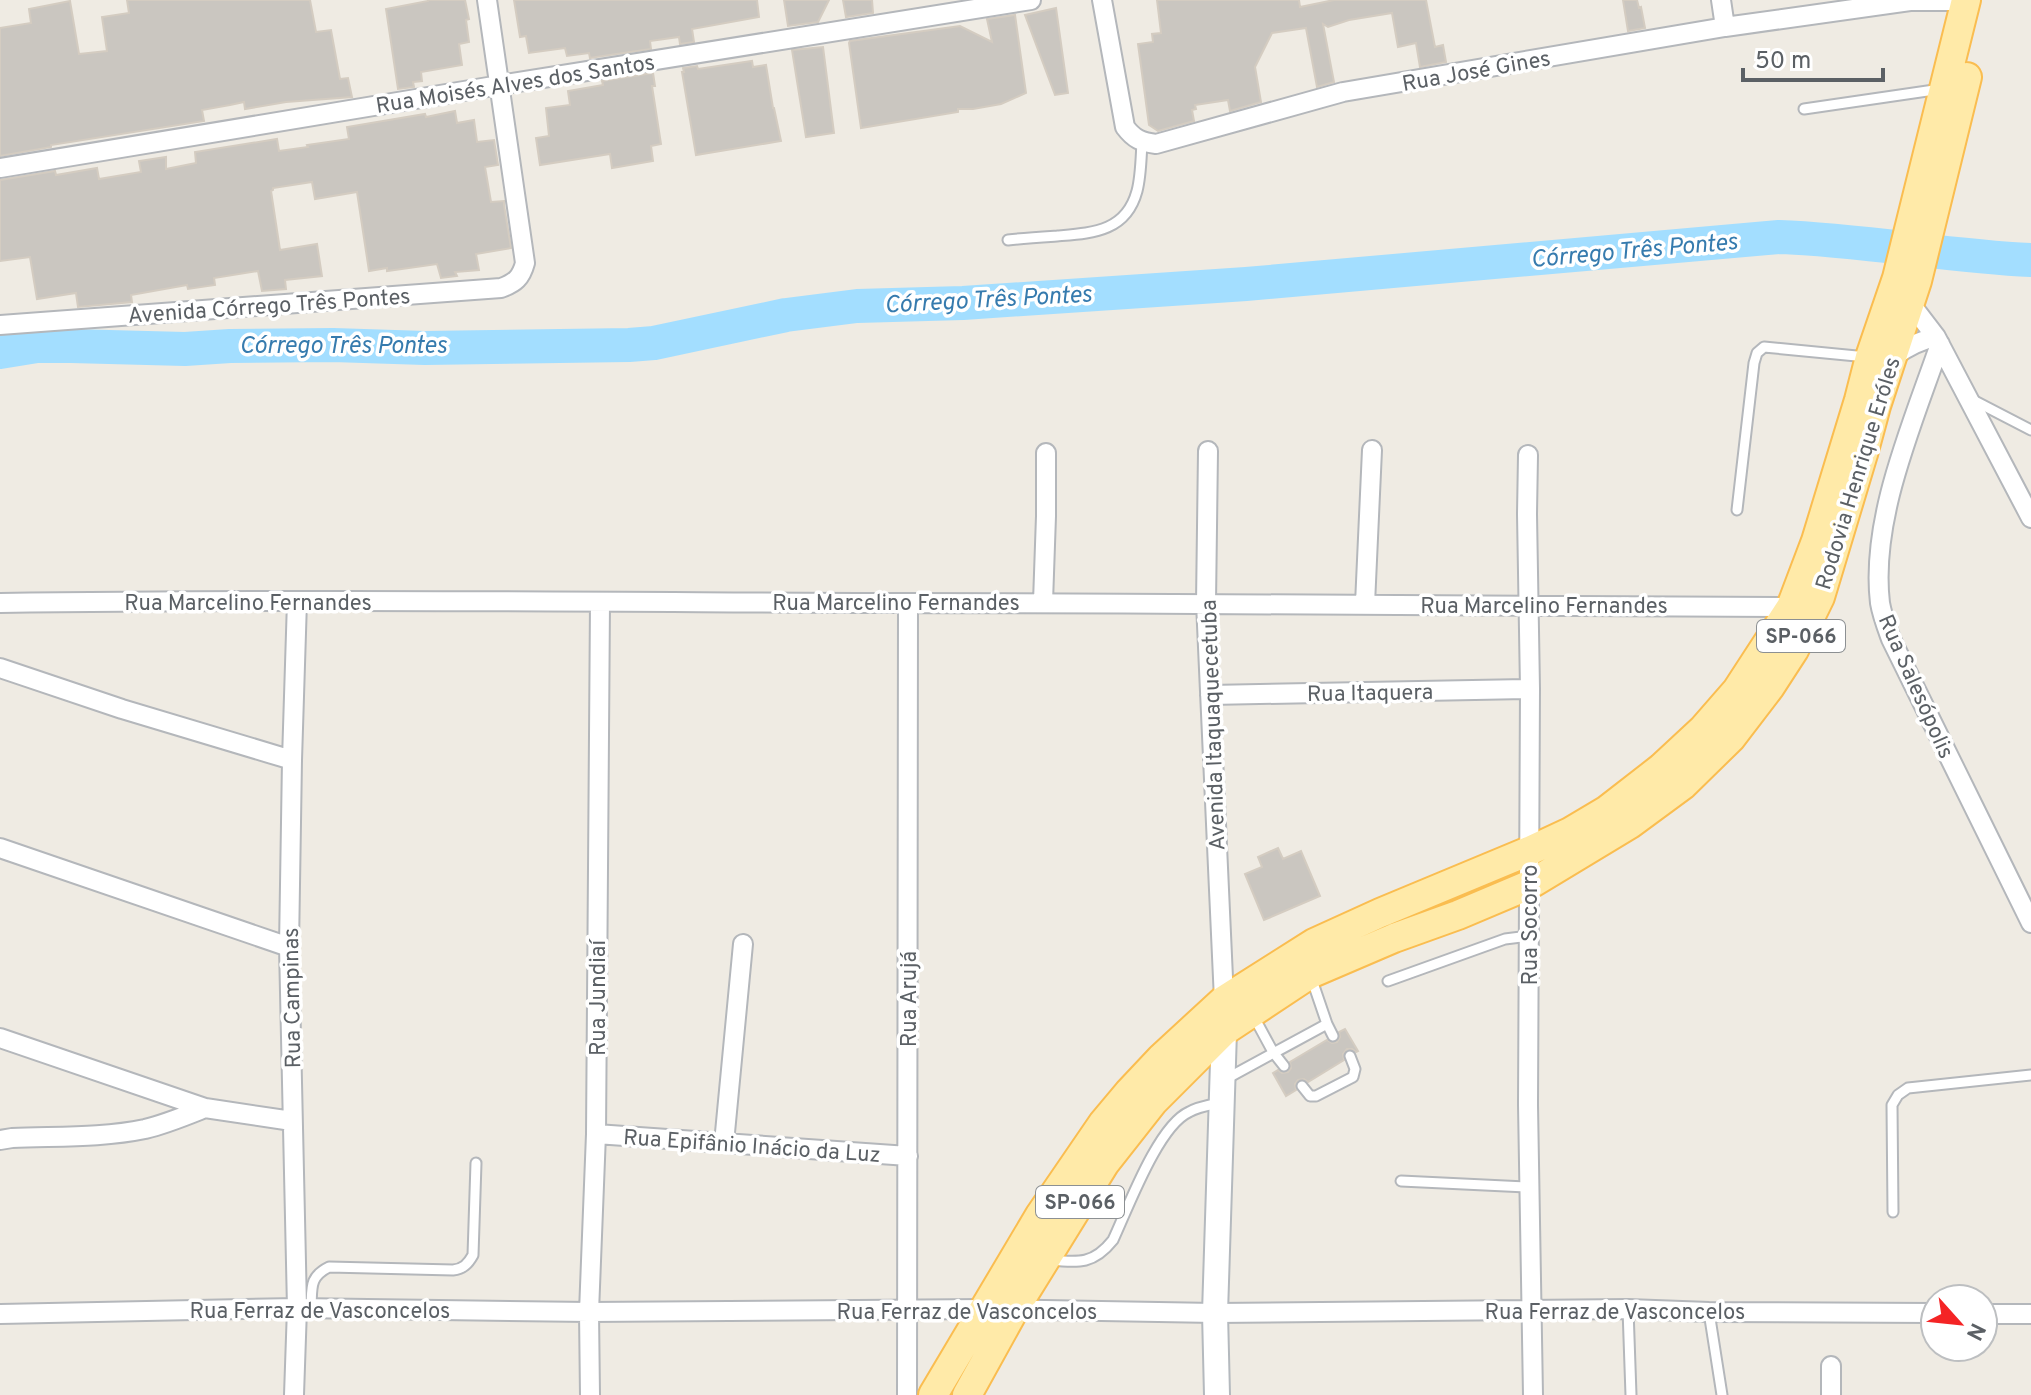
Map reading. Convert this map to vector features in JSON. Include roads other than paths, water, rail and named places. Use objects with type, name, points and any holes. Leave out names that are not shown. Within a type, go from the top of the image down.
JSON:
[{"type":"main road","points":[[1919,231],[1944,88],[1966,0]]},
{"type":"main road","points":[[1919,231],[1986,0]]},
{"type":"main road","name":"Rodovia Henrique Eróles","points":[[1529,851],[1607,810],[1661,768],[1703,729],[1737,690],[1791,607],[1816,541],[1859,400],[1882,357],[1908,287],[1919,231]]},
{"type":"main road","name":"Rodovia Henrique Eróles","points":[[1529,885],[1630,824],[1683,785],[1731,738],[1770,687],[1794,650],[1820,597],[1876,406],[1882,357]]},
{"type":"main road","name":"SP-066","points":[[933,1395],[1040,1215],[1103,1123],[1161,1058],[1224,1000],[1314,943],[1529,851]]},
{"type":"main road","name":"SP-066","points":[[967,1395],[1014,1310],[1105,1163],[1153,1102],[1224,1031],[1310,974],[1529,885]]},
{"type":"street","points":[[487,0],[500,85]]},
{"type":"street","name":"Rua Moisés Alves dos Santos","points":[[0,168],[1031,0]]},
{"type":"street","points":[[1102,0],[1125,127],[1132,137],[1142,142]]},
{"type":"street","points":[[1721,0],[1725,27]]},
{"type":"street","name":"Rua José Gines","points":[[1142,142],[1156,144],[1343,92],[1725,27],[1910,1],[1966,0]]},
{"type":"street","name":"Avenida Córrego Três Pontes","points":[[0,325],[501,288],[514,283],[522,275],[525,263],[500,85]]},
{"type":"street","points":[[1908,287],[2031,518]]},
{"type":"street","points":[[1882,357],[1923,340],[1938,341]]},
{"type":"street","name":"Rua Salesópolis","points":[[1938,341],[1892,487],[1882,537],[1880,607],[1891,639],[2031,923]]},
{"type":"street","points":[[1365,604],[1372,450]]},
{"type":"street","name":"Avenida Itaquaquecetuba","points":[[1208,451],[1206,603],[1224,1000]]},
{"type":"street","points":[[1043,602],[1046,453]]},
{"type":"street","name":"Rua Socorro","points":[[1528,455],[1528,1187],[1533,1395]]},
{"type":"street","name":"Rua Campinas","points":[[294,1395],[304,1308],[292,1121],[289,947],[297,601]]},
{"type":"street","name":"Rua Jundiaí","points":[[590,1395],[589,1312],[596,1134],[600,602]]},
{"type":"street","name":"Rua Marcelino Fernandes","points":[[0,603],[1043,602],[1791,607]]},
{"type":"street","name":"Rua Arujá","points":[[907,1395],[908,603]]},
{"type":"street","points":[[0,668],[122,709],[292,760]]},
{"type":"street","name":"Rua Itaquera","points":[[1210,695],[1530,689]]},
{"type":"street","points":[[0,848],[289,947]]},
{"type":"street","points":[[724,1143],[743,944]]},
{"type":"street","points":[[1217,1395],[1215,1313],[1224,1031]]},
{"type":"street","points":[[0,1038],[205,1108],[292,1121]]},
{"type":"street","points":[[0,1140],[143,1129],[205,1108]]},
{"type":"street","name":"Rua Epifânio Inácio da Luz","points":[[596,1134],[908,1156]]},
{"type":"street","name":"Rua Ferraz de Vasconcelos","points":[[0,1314],[304,1308],[589,1312],[984,1309],[1215,1313],[1628,1309],[1919,1313]]},
{"type":"street","points":[[1999,1314],[2031,1314]]},
{"type":"street","points":[[1831,1366],[1831,1395]]},
{"type":"lane","points":[[1804,109],[1944,88]]},
{"type":"lane","points":[[1008,240],[1097,232],[1114,224],[1126,214],[1138,189],[1142,142]]},
{"type":"lane","points":[[1737,510],[1757,353],[1764,347],[1882,357]]},
{"type":"lane","points":[[1968,397],[2031,430]]},
{"type":"lane","points":[[1388,981],[1505,939],[1529,936]]},
{"type":"lane","points":[[1310,974],[1333,1036]]},
{"type":"lane","points":[[1252,1013],[1284,1066]]},
{"type":"lane","points":[[1044,1260],[1077,1263],[1103,1253],[1113,1240],[1158,1145],[1171,1127],[1187,1112],[1222,1091],[1273,1052],[1327,1024]]},
{"type":"lane","points":[[1302,1086],[1310,1096],[1316,1096],[1353,1077],[1355,1069],[1350,1056]]},
{"type":"lane","points":[[1893,1212],[1892,1105],[1898,1095],[1908,1088],[2031,1075]]},
{"type":"lane","points":[[304,1308],[312,1283],[319,1272],[329,1267],[453,1270],[468,1263],[473,1255],[476,1163]]},
{"type":"lane","points":[[1401,1181],[1528,1187]]},
{"type":"lane","points":[[1628,1309],[1631,1395]]},
{"type":"lane","points":[[1709,1312],[1722,1395]]},
{"type":"waterway","name":"Córrego Três Pontes","points":[[0,352],[37,346],[185,349],[333,345],[425,348],[629,345],[654,343],[786,315],[857,306],[963,303],[1246,284],[1779,237],[2031,260]]}]
